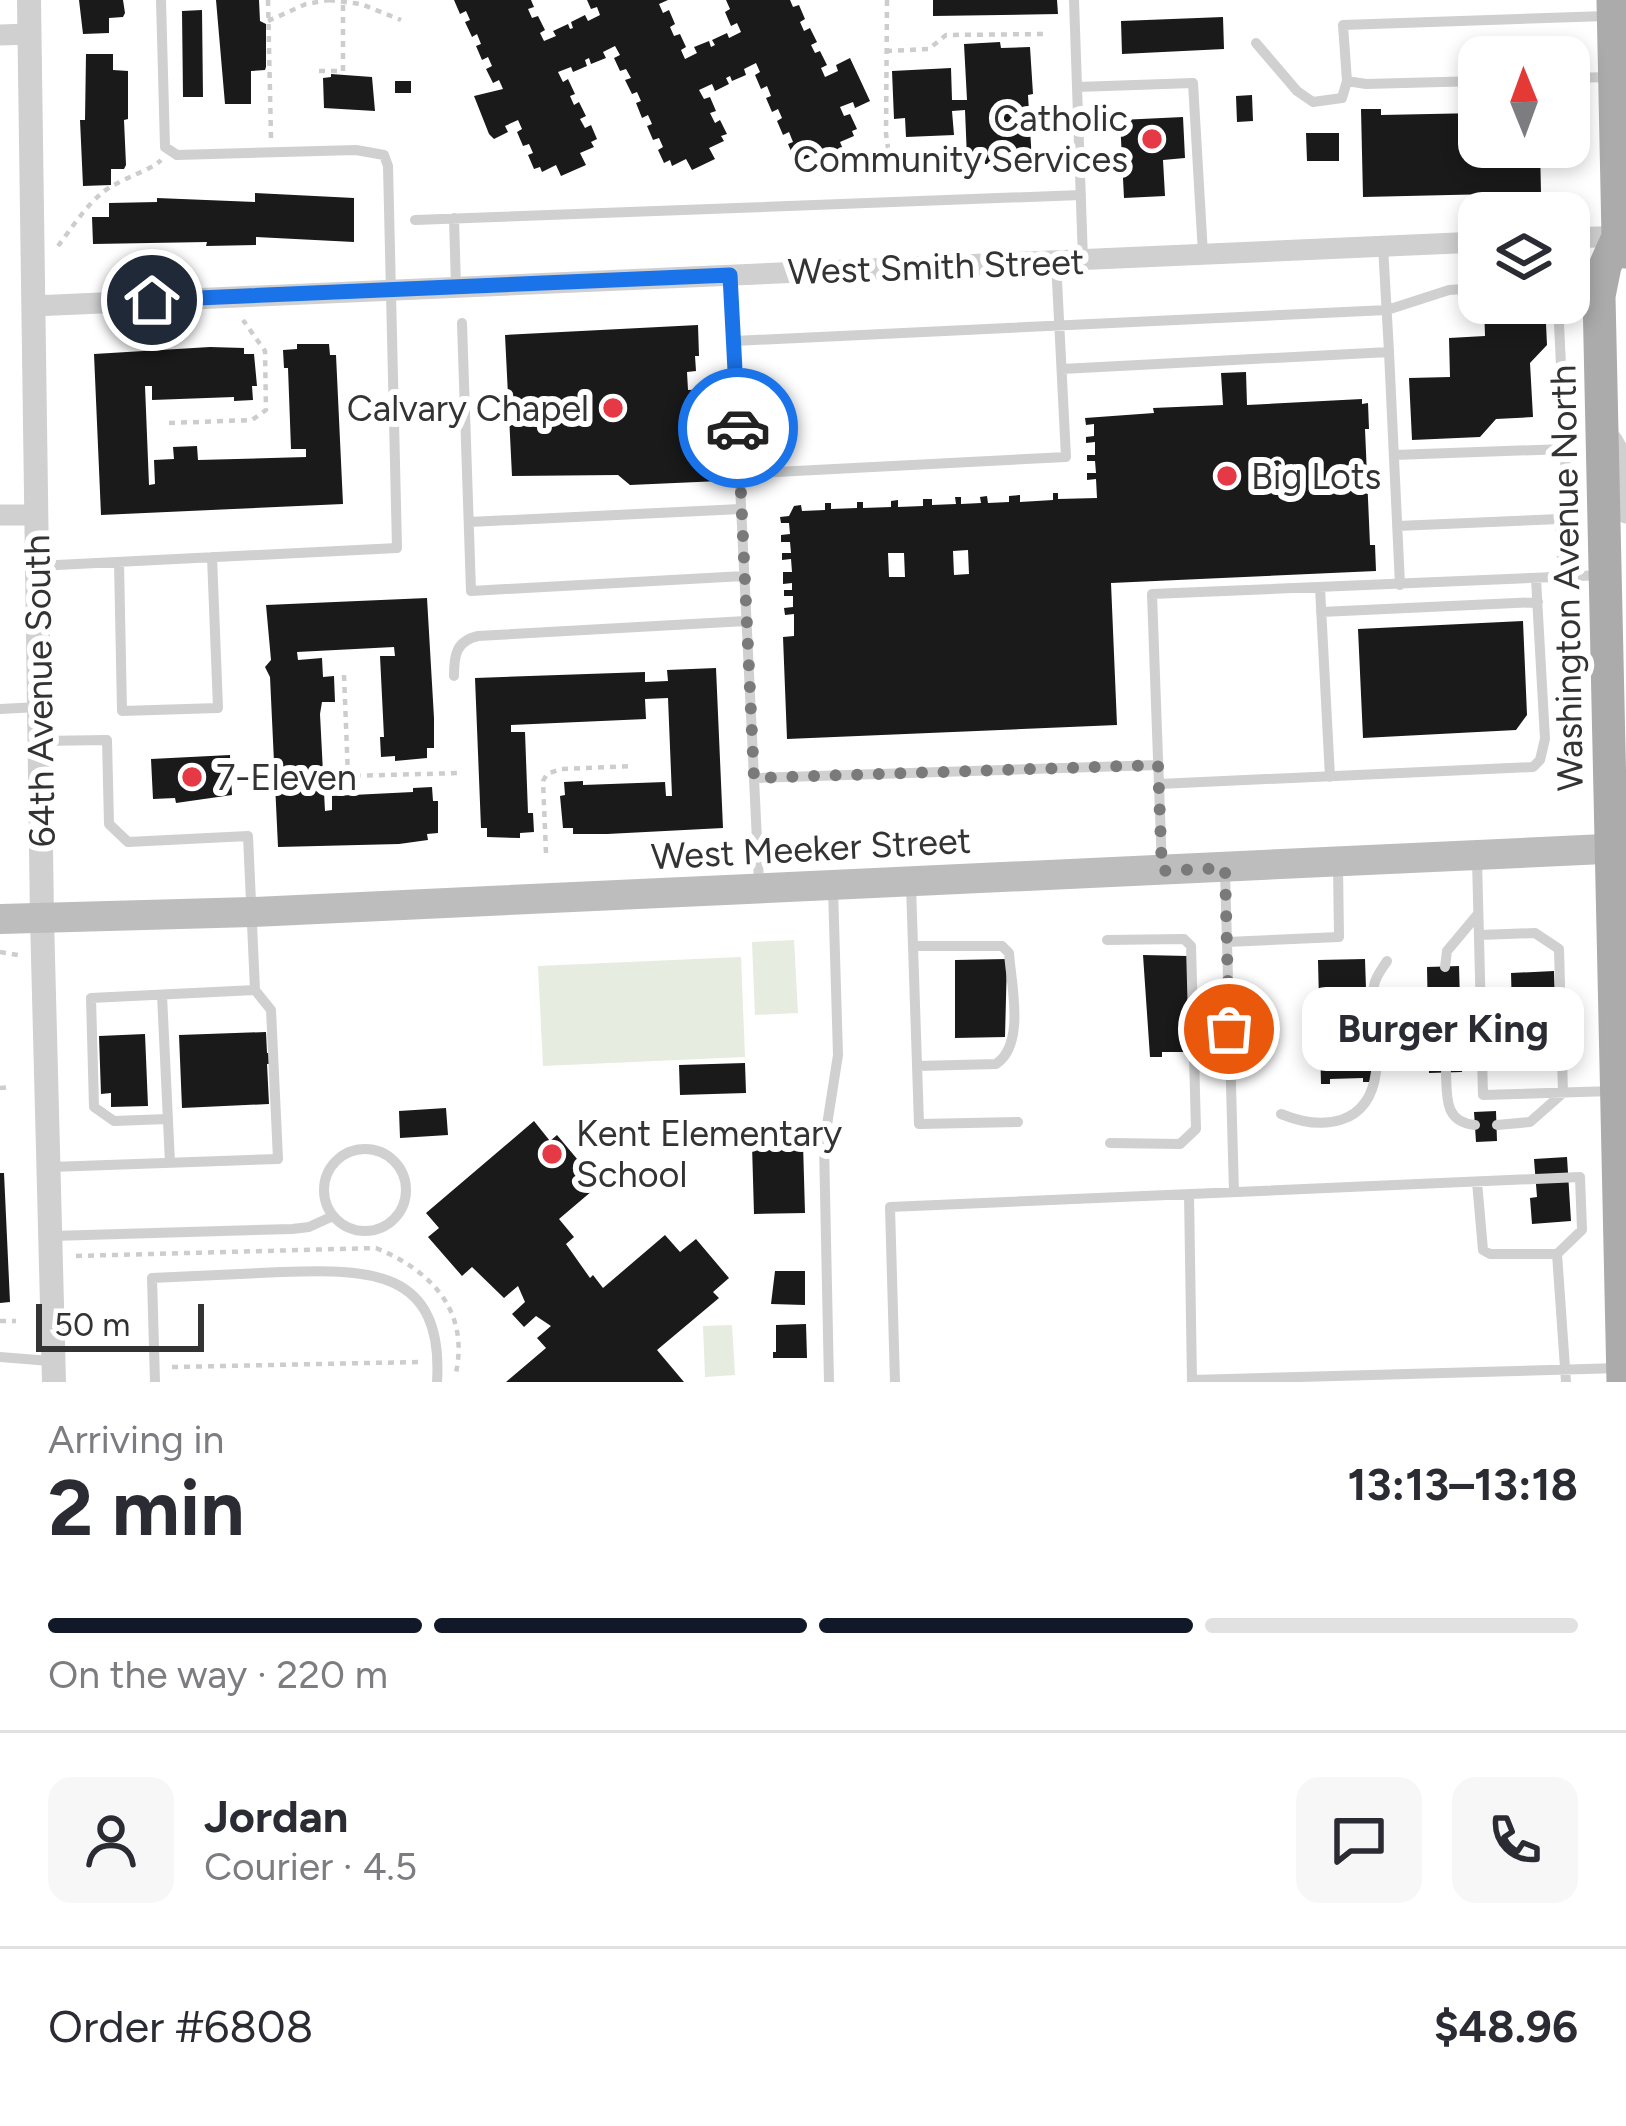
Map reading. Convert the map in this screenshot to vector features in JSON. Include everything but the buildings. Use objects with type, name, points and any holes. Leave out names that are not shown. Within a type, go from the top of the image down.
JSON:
[{"type":"main road","name":"Washington Avenue North","points":[[1613,8],[1623,242],[1605,266],[1599,296],[1601,431],[1616,564],[1623,1375]]},
{"type":"main road","name":"West Meeker Street","points":[[0,919],[252,912],[1619,849]]},
{"type":"street","name":"64th Avenue South","points":[[29,0],[53,1372]]},
{"type":"street","points":[[0,34],[30,34]]},
{"type":"street","points":[[1590,240],[1623,242]]},
{"type":"street","name":"West Smith Street","points":[[34,306],[1458,243]]},
{"type":"street","points":[[1601,431],[1616,436],[1622,446],[1626,513]]},
{"type":"street","points":[[0,515],[36,515]]},
{"type":"lane","points":[[37,566],[398,548],[388,166],[384,155],[356,150],[177,155],[169,150],[162,134],[161,0]]},
{"type":"lane","points":[[1074,0],[1083,260]]},
{"type":"lane","points":[[1256,43],[1297,91],[1313,102],[1342,98],[1347,81],[1343,25],[1613,8]]},
{"type":"lane","points":[[1590,78],[1614,77]]},
{"type":"lane","points":[[1347,81],[1458,82]]},
{"type":"lane","points":[[1077,87],[1193,83],[1203,254]]},
{"type":"lane","points":[[416,220],[1081,195]]},
{"type":"lane","points":[[454,218],[456,287]]},
{"type":"lane","points":[[1383,246],[1400,585]]},
{"type":"lane","points":[[740,473],[1066,457],[1055,261]]},
{"type":"lane","points":[[730,275],[759,890]]},
{"type":"lane","points":[[734,341],[1387,310],[1458,289]]},
{"type":"lane","points":[[462,323],[471,591],[744,577]]},
{"type":"lane","points":[[1559,324],[1566,506],[1560,519],[1563,578]]},
{"type":"lane","points":[[1062,369],[1389,352]]},
{"type":"lane","points":[[1394,455],[1565,449]]},
{"type":"lane","points":[[469,522],[741,509]]},
{"type":"lane","points":[[1397,526],[1560,519]]},
{"type":"lane","points":[[119,562],[122,711],[218,708],[212,557]]},
{"type":"lane","points":[[1162,871],[1152,594],[1563,578],[1616,564]]},
{"type":"lane","points":[[1159,784],[1533,767],[1540,760],[1545,739],[1536,579]]},
{"type":"lane","points":[[1320,588],[1330,777]]},
{"type":"lane","points":[[1322,612],[1538,602]]},
{"type":"lane","points":[[454,676],[459,645],[478,636],[746,621]]},
{"type":"lane","points":[[2,710],[39,707]]},
{"type":"lane","points":[[40,741],[106,740],[110,824],[128,842],[248,836],[255,991],[271,1010],[278,1160],[47,1167]]},
{"type":"lane","points":[[754,778],[1158,765]]},
{"type":"lane","points":[[1477,857],[1483,1095],[1618,1090]]},
{"type":"lane","points":[[1227,942],[1339,937],[1338,863]]},
{"type":"lane","points":[[1225,868],[1234,1192]]},
{"type":"lane","points":[[911,882],[919,1124],[1018,1123]]},
{"type":"lane","points":[[830,1382],[824,1144],[838,1055],[833,886]]},
{"type":"lane","points":[[1445,967],[1447,951],[1478,914]]},
{"type":"lane","points":[[1479,935],[1535,933],[1559,949],[1563,1093]]},
{"type":"lane","points":[[1107,940],[1184,939],[1191,946],[1196,1129],[1180,1144],[1110,1143]]},
{"type":"lane","points":[[913,946],[1002,946],[1009,953],[1013,1030],[1004,1059],[996,1064],[917,1066]]},
{"type":"lane","points":[[1281,1114],[1305,1124],[1337,1124],[1363,1106],[1376,1075],[1374,982],[1387,961]]},
{"type":"lane","points":[[167,1119],[114,1121],[98,1113],[92,1101],[91,998],[255,991]]},
{"type":"lane","points":[[161,995],[170,1163]]},
{"type":"lane","points":[[1446,1072],[1450,1113],[1458,1121],[1475,1125]]},
{"type":"lane","points":[[1496,1125],[1527,1123],[1563,1093]]},
{"type":"lane","points":[[356,1150],[383,1154],[402,1172],[405,1198],[392,1221],[368,1231],[355,1230],[333,1216],[324,1191],[333,1165],[356,1150]]},
{"type":"lane","points":[[895,1382],[890,1208],[1477,1181],[1580,1177],[1582,1230],[1557,1254],[1490,1254],[1483,1250],[1477,1181]]},
{"type":"lane","points":[[1189,1194],[1192,1381],[1623,1375]]},
{"type":"lane","points":[[49,1237],[292,1229],[333,1216]]},
{"type":"lane","points":[[1557,1254],[1566,1375]]},
{"type":"lane","points":[[155,1382],[152,1278],[346,1269],[388,1278],[413,1298],[431,1323],[436,1382]]},
{"type":"lane","points":[[0,1357],[53,1372]]},
{"type":"path","points":[[268,0],[271,152]]},
{"type":"path","points":[[268,21],[306,4],[329,0],[343,0],[400,20]]},
{"type":"path","points":[[319,71],[343,71],[343,0]]},
{"type":"path","points":[[887,0],[886,134],[899,166]]},
{"type":"path","points":[[886,51],[929,49],[946,35],[1049,34]]},
{"type":"path","points":[[58,246],[105,190],[138,170],[154,167],[169,150]]},
{"type":"path","points":[[169,423],[252,420],[266,410],[265,351],[242,318],[241,296]]},
{"type":"path","points":[[344,675],[347,776],[460,773]]},
{"type":"path","points":[[546,854],[547,774],[561,769],[634,766]]},
{"type":"path","points":[[0,952],[21,955]]},
{"type":"path","points":[[0,1088],[10,1088]]},
{"type":"path","points":[[0,1321],[16,1321]]},
{"type":"path","points":[[154,1368],[459,1361]]},
{"type":"shaded area","points":[[794,940],[798,1013],[755,1015],[752,942]]},
{"type":"shaded area","points":[[741,957],[745,1057],[543,1066],[538,966]]},
{"type":"shaded area","points":[[732,1325],[735,1375],[705,1377],[703,1326]]},
{"type":"way so far","points":[[738,428],[754,778],[1158,765],[1162,871],[1225,868],[1229,1029]]},
{"type":"place","name":"Catholic Community Services","points":[[1152,139]]},
{"type":"place","name":"Calvary Chapel","points":[[613,408]]},
{"type":"place","name":"Big Lots","points":[[1227,476]]},
{"type":"place","name":"7-Eleven","points":[[192,777]]},
{"type":"place","name":"Burger King","points":[[1229,1029]]},
{"type":"place","name":"Kent Elementary School","points":[[552,1154]]},
{"type":"route","points":[[152,300],[730,275],[738,428]]}]
